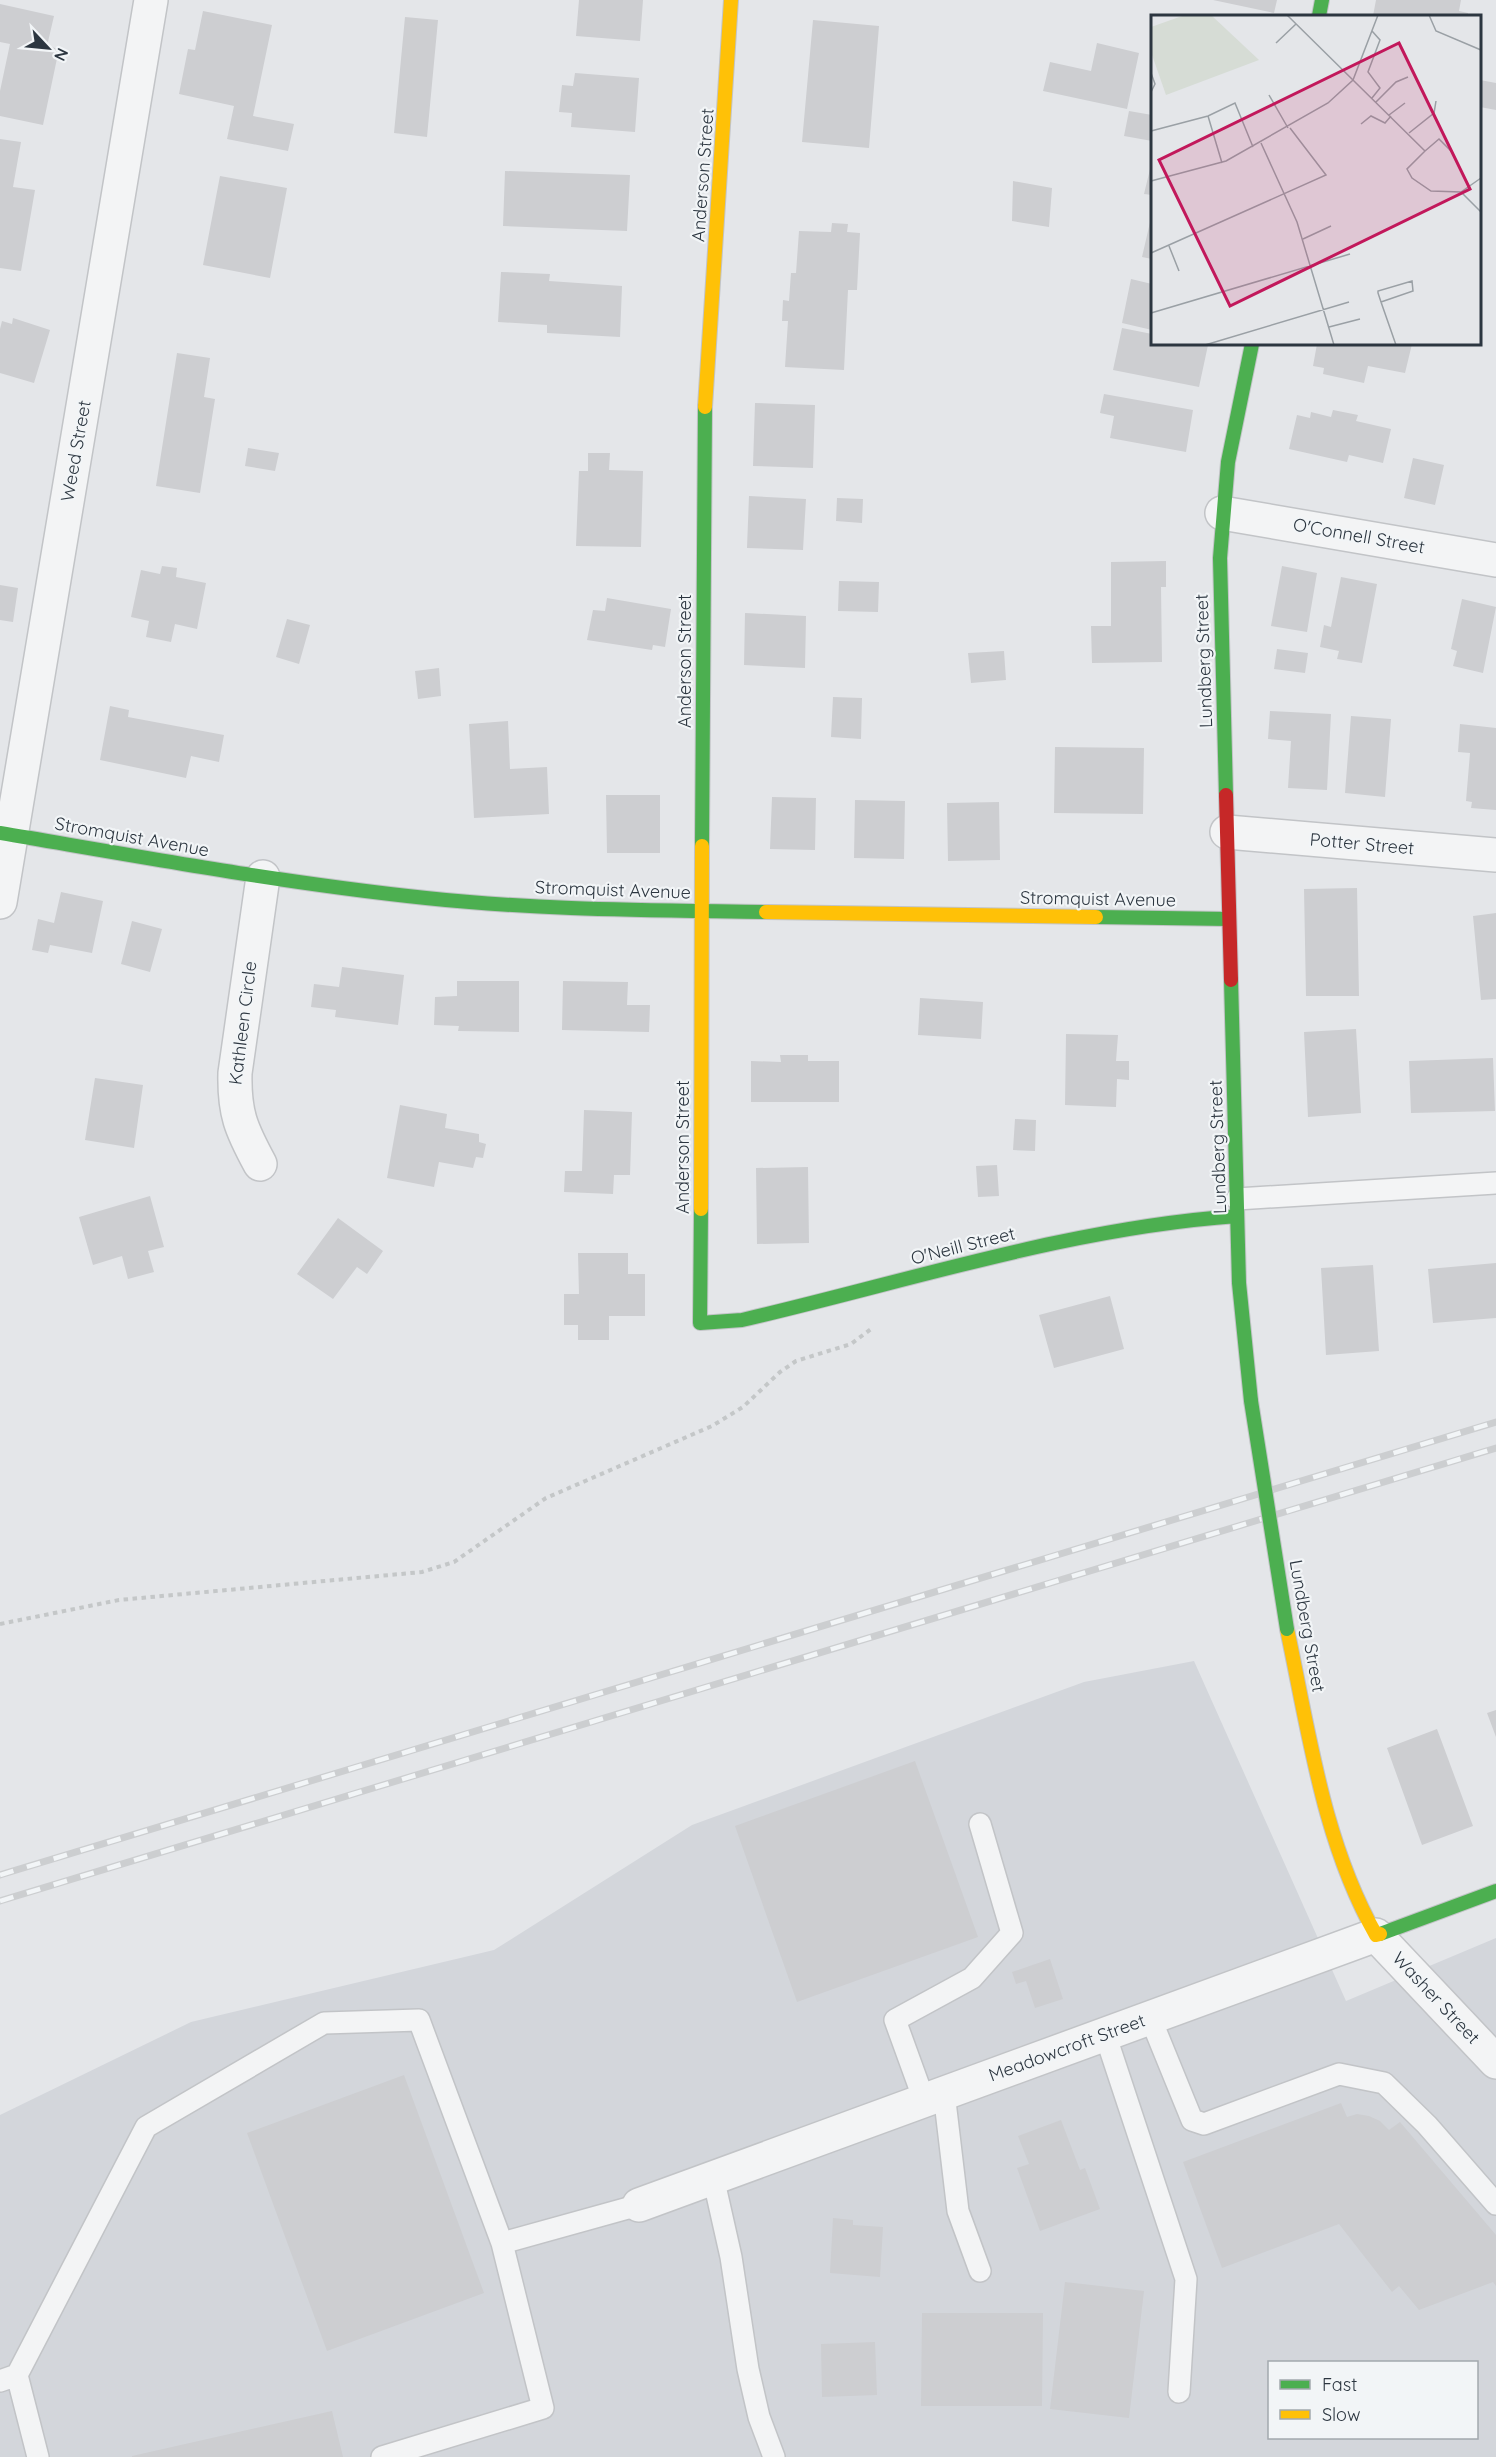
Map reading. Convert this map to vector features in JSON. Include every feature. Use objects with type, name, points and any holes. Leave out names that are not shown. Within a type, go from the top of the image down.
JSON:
[{"type":"street","name":"Weed Street","points":[[0,902],[6,834],[151,0]]},
{"type":"street","name":"Anderson Street","points":[[700,1323],[704,467],[706,386],[731,0]]},
{"type":"street","points":[[1319,15],[1322,0]]},
{"type":"street","name":"Lundberg Street","points":[[1252,345],[1228,462],[1222,513],[1220,568],[1241,1315],[1251,1401],[1287,1629],[1330,1828],[1347,1879],[1360,1909],[1376,1935]]},
{"type":"street","name":"O'Connell Street","points":[[1222,513],[1496,560]]},
{"type":"street","name":"Potter Street","points":[[1227,832],[1496,855]]},
{"type":"street","name":"Stromquist Avenue","points":[[6,834],[263,877],[480,903],[703,911],[1229,919]]},
{"type":"street","name":"Kathleen Circle","points":[[260,1164],[243,1133],[234,1104],[235,1073],[263,877]]},
{"type":"street","name":"O'Neill Street","points":[[700,1323],[742,1320],[785,1311],[901,1280],[1120,1229],[1179,1220],[1237,1207]]},
{"type":"street","name":"Meadowcroft Street","points":[[639,2205],[1496,1891]]},
{"type":"street","name":"Washer Street","points":[[1376,1935],[1496,2062]]},
{"type":"lane","points":[[1237,1207],[1496,1183]]},
{"type":"lane","points":[[980,1824],[1012,1933],[972,1978],[895,2020],[934,2096],[958,2211],[980,2271]]},
{"type":"lane","points":[[1150,2017],[1192,2120],[1204,2124],[1339,2074],[1384,2083],[1427,2125],[1496,2204]]},
{"type":"lane","points":[[38,2457],[9,2378],[146,2127],[324,2023],[419,2020],[502,2243],[543,2408],[382,2457]]},
{"type":"lane","points":[[1105,2034],[1186,2279],[1179,2392]]},
{"type":"lane","points":[[713,2177],[759,2417],[774,2457]]},
{"type":"lane","points":[[502,2243],[639,2205]]},
{"type":"path","points":[[0,1624],[119,1600],[422,1572],[454,1562],[546,1498],[712,1426],[742,1407],[780,1372],[796,1361],[851,1344],[870,1330],[901,1280]]},
{"type":"shaded area","points":[[1194,1661],[1346,2001],[1496,1938],[1496,2457],[0,2457],[0,2115],[191,2022],[494,1950],[692,1825],[1084,1682]]},
{"type":"building","points":[[579,0],[643,0],[640,41],[576,36]]},
{"type":"building","points":[[1213,0],[1277,0],[1274,13]]},
{"type":"building","points":[[1376,0],[1461,0],[1459,11],[1468,13],[1468,15],[1373,15]]},
{"type":"building","points":[[0,4],[54,16],[47,46],[59,49],[43,125],[0,116],[0,91],[10,44],[0,42]]},
{"type":"building","points":[[203,11],[272,25],[253,116],[294,124],[288,151],[227,139],[234,106],[179,94],[188,49],[195,50]]},
{"type":"building","points":[[405,17],[438,20],[427,137],[394,133]]},
{"type":"building","points":[[813,20],[879,26],[869,148],[802,142]]},
{"type":"building","points":[[1097,43],[1139,53],[1127,109],[1043,91],[1050,62],[1091,71]]},
{"type":"building","points":[[575,73],[639,78],[635,132],[571,127],[572,113],[559,112],[562,85],[573,86]]},
{"type":"building","points":[[1481,80],[1496,83],[1496,110],[1481,107]]},
{"type":"building","points":[[1129,111],[1151,115],[1151,141],[1124,136]]},
{"type":"building","points":[[0,139],[21,142],[13,187],[35,190],[21,271],[0,268]]},
{"type":"building","points":[[1151,165],[1151,195],[1144,194]]},
{"type":"building","points":[[505,171],[630,175],[627,231],[503,226]]},
{"type":"building","points":[[220,176],[287,188],[270,278],[203,265]]},
{"type":"building","points":[[1013,181],[1052,188],[1049,227],[1012,221]]},
{"type":"building","points":[[1151,218],[1151,259],[1142,257]]},
{"type":"building","points":[[832,223],[848,224],[847,232],[860,233],[857,290],[848,290],[844,370],[785,367],[788,321],[782,321],[783,300],[789,301],[791,273],[796,273],[799,231],[831,232]]},
{"type":"building","points":[[501,272],[550,274],[549,281],[622,286],[620,337],[547,333],[547,325],[498,322]]},
{"type":"building","points":[[1131,279],[1151,284],[1151,330],[1122,323]]},
{"type":"building","points":[[13,318],[50,330],[34,383],[0,373],[0,329],[2,321],[12,324]]},
{"type":"building","points":[[1122,328],[1151,334],[1151,345],[1208,345],[1199,387],[1113,370]]},
{"type":"building","points":[[1317,345],[1412,345],[1405,373],[1368,366],[1364,383],[1323,374],[1324,368],[1313,366]]},
{"type":"building","points":[[177,353],[210,358],[204,397],[215,399],[200,493],[156,486]]},
{"type":"building","points":[[1104,394],[1193,410],[1186,452],[1110,438],[1114,416],[1100,413]]},
{"type":"building","points":[[755,403],[815,405],[813,468],[753,466]]},
{"type":"building","points":[[1333,410],[1358,415],[1356,421],[1391,429],[1383,463],[1349,455],[1347,462],[1289,449],[1297,415],[1310,418],[1311,412],[1331,417]]},
{"type":"building","points":[[248,448],[279,453],[275,471],[245,466]]},
{"type":"building","points":[[588,453],[610,453],[609,470],[643,471],[641,547],[576,546],[579,471],[588,471]]},
{"type":"building","points":[[1413,458],[1444,465],[1435,505],[1404,498]]},
{"type":"building","points":[[749,496],[806,499],[803,550],[747,548]]},
{"type":"building","points":[[837,498],[863,499],[862,523],[836,521]]},
{"type":"building","points":[[1166,561],[1166,587],[1161,587],[1162,662],[1092,663],[1091,626],[1111,626],[1111,562]]},
{"type":"building","points":[[162,566],[177,568],[176,577],[206,583],[197,629],[175,624],[171,642],[146,637],[149,621],[131,617],[141,570],[160,574]]},
{"type":"building","points":[[1282,566],[1317,573],[1307,632],[1271,626]]},
{"type":"building","points":[[1341,577],[1377,584],[1362,663],[1337,659],[1339,651],[1320,647],[1324,625],[1331,627]]},
{"type":"building","points":[[839,581],[879,582],[878,612],[838,611]]},
{"type":"building","points":[[0,585],[18,588],[13,622],[0,620]]},
{"type":"building","points":[[607,598],[671,609],[665,647],[653,645],[652,650],[587,640],[593,610],[605,611]]},
{"type":"building","points":[[1462,599],[1496,607],[1483,673],[1453,666],[1457,651],[1451,649]]},
{"type":"building","points":[[745,613],[806,616],[805,668],[744,665]]},
{"type":"building","points":[[287,619],[310,625],[299,664],[276,657]]},
{"type":"building","points":[[1277,649],[1308,653],[1305,673],[1274,669]]},
{"type":"building","points":[[1004,651],[1006,680],[971,683],[968,653]]},
{"type":"building","points":[[439,668],[441,696],[418,699],[415,671]]},
{"type":"building","points":[[833,697],[862,698],[861,739],[831,737]]},
{"type":"building","points":[[110,706],[129,710],[128,717],[224,735],[219,762],[191,756],[186,778],[100,760]]},
{"type":"building","points":[[1270,711],[1331,714],[1327,790],[1288,788],[1291,741],[1268,739]]},
{"type":"building","points":[[1351,716],[1391,719],[1385,797],[1345,793]]},
{"type":"building","points":[[508,721],[510,769],[547,767],[549,814],[474,818],[469,724]]},
{"type":"building","points":[[1460,724],[1496,728],[1496,810],[1471,808],[1472,802],[1466,801],[1470,753],[1458,752]]},
{"type":"building","points":[[1055,747],[1144,748],[1143,814],[1054,813]]},
{"type":"building","points":[[606,795],[660,795],[660,853],[607,853]]},
{"type":"building","points":[[772,797],[816,798],[815,850],[770,849]]},
{"type":"building","points":[[855,800],[905,801],[904,859],[854,858]]},
{"type":"building","points":[[999,802],[1000,860],[948,861],[947,803]]},
{"type":"building","points":[[1357,888],[1359,996],[1306,996],[1304,889]]},
{"type":"building","points":[[61,892],[103,901],[92,953],[50,945],[48,953],[32,950],[38,919],[54,923]]},
{"type":"building","points":[[1496,913],[1496,999],[1481,1000],[1473,916]]},
{"type":"building","points":[[132,921],[162,929],[150,972],[121,964]]},
{"type":"building","points":[[342,967],[404,975],[398,1025],[335,1017],[336,1010],[311,1007],[314,984],[339,987]]},
{"type":"building","points":[[457,981],[519,981],[519,1032],[458,1031],[459,1026],[434,1025],[435,997],[457,996]]},
{"type":"building","points":[[563,981],[628,982],[627,1005],[650,1005],[649,1032],[562,1030]]},
{"type":"building","points":[[920,998],[983,1002],[981,1039],[918,1035]]},
{"type":"building","points":[[1356,1029],[1361,1113],[1308,1117],[1304,1032]]},
{"type":"building","points":[[1066,1034],[1118,1035],[1116,1061],[1129,1061],[1129,1080],[1117,1079],[1116,1107],[1065,1105]]},
{"type":"building","points":[[780,1055],[808,1055],[808,1061],[839,1061],[839,1102],[751,1102],[751,1061],[781,1062]]},
{"type":"building","points":[[1493,1058],[1495,1111],[1411,1113],[1409,1061]]},
{"type":"building","points":[[95,1078],[143,1085],[134,1148],[85,1140]]},
{"type":"building","points":[[400,1105],[447,1114],[445,1128],[479,1134],[479,1142],[486,1144],[483,1158],[476,1157],[473,1168],[439,1162],[434,1187],[387,1178]]},
{"type":"building","points":[[584,1110],[632,1112],[630,1175],[614,1175],[613,1194],[564,1192],[565,1171],[582,1171]]},
{"type":"building","points":[[1015,1119],[1036,1120],[1035,1151],[1013,1150]]},
{"type":"building","points":[[997,1165],[999,1196],[978,1197],[976,1166]]},
{"type":"building","points":[[808,1167],[809,1243],[757,1244],[756,1168]]},
{"type":"building","points":[[150,1196],[164,1247],[148,1251],[154,1272],[128,1279],[122,1256],[93,1265],[79,1217]]},
{"type":"building","points":[[338,1218],[383,1251],[367,1274],[357,1267],[333,1299],[297,1274]]},
{"type":"building","points":[[578,1253],[628,1253],[628,1274],[645,1274],[645,1316],[609,1316],[609,1340],[578,1340],[578,1325],[564,1325],[564,1294],[579,1294]]},
{"type":"building","points":[[1496,1263],[1496,1318],[1433,1323],[1428,1269]]},
{"type":"building","points":[[1373,1265],[1379,1351],[1326,1355],[1321,1268]]},
{"type":"building","points":[[1110,1296],[1124,1349],[1054,1368],[1039,1315]]},
{"type":"building","points":[[1496,1710],[1496,1737],[1487,1713]]},
{"type":"building","points":[[1437,1729],[1473,1826],[1422,1845],[1387,1748]]},
{"type":"building","points":[[915,1761],[978,1937],[797,2002],[735,1826]]},
{"type":"building","points":[[1050,1959],[1063,1999],[1035,2008],[1026,1981],[1016,1984],[1012,1972]]},
{"type":"building","points":[[404,2075],[484,2293],[327,2351],[247,2133]]},
{"type":"building","points":[[1341,2103],[1347,2117],[1357,2114],[1369,2116],[1380,2121],[1389,2130],[1400,2122],[1496,2235],[1496,2286],[1493,2282],[1419,2310],[1399,2286],[1392,2292],[1339,2224],[1222,2268],[1183,2162]]},
{"type":"building","points":[[1061,2120],[1080,2170],[1085,2168],[1100,2209],[1040,2231],[1017,2168],[1029,2164],[1018,2136]]},
{"type":"building","points":[[833,2218],[853,2220],[853,2225],[883,2227],[880,2277],[830,2273]]},
{"type":"building","points":[[1065,2282],[1144,2291],[1129,2418],[1050,2409]]},
{"type":"building","points":[[922,2313],[1043,2313],[1042,2406],[921,2406]]},
{"type":"building","points":[[875,2342],[877,2395],[822,2397],[821,2344]]},
{"type":"building","points":[[332,2411],[343,2457],[132,2457],[132,2456]]},
{"type":"railway","points":[[0,1875],[1496,1422]]},
{"type":"railway","points":[[0,1901],[1496,1448]]},
{"type":"traffic: fast","points":[[1319,15],[1322,0]]},
{"type":"traffic: fast","points":[[1226,795],[1220,558],[1228,462],[1252,345]]},
{"type":"traffic: fast","points":[[702,846],[705,407]]},
{"type":"traffic: fast","points":[[0,833],[266,877],[426,898],[553,907],[766,912]]},
{"type":"traffic: fast","points":[[1096,917],[1229,919]]},
{"type":"traffic: fast","points":[[1231,980],[1239,1283],[1251,1401]]},
{"type":"traffic: fast","points":[[701,1209],[700,1323],[742,1320],[1049,1244],[1174,1222],[1237,1216]]},
{"type":"traffic: fast","points":[[1251,1401],[1287,1629]]},
{"type":"traffic: fast","points":[[1380,1934],[1496,1891]]},
{"type":"traffic: slow","points":[[705,407],[731,0]]},
{"type":"traffic: slow","points":[[701,1209],[702,846]]},
{"type":"traffic: slow","points":[[766,912],[1096,917]]},
{"type":"traffic: slow","points":[[1287,1629],[1311,1747],[1330,1824],[1358,1899],[1376,1935],[1380,1934]]},
{"type":"traffic: jam","points":[[1226,795],[1231,980]]}]
